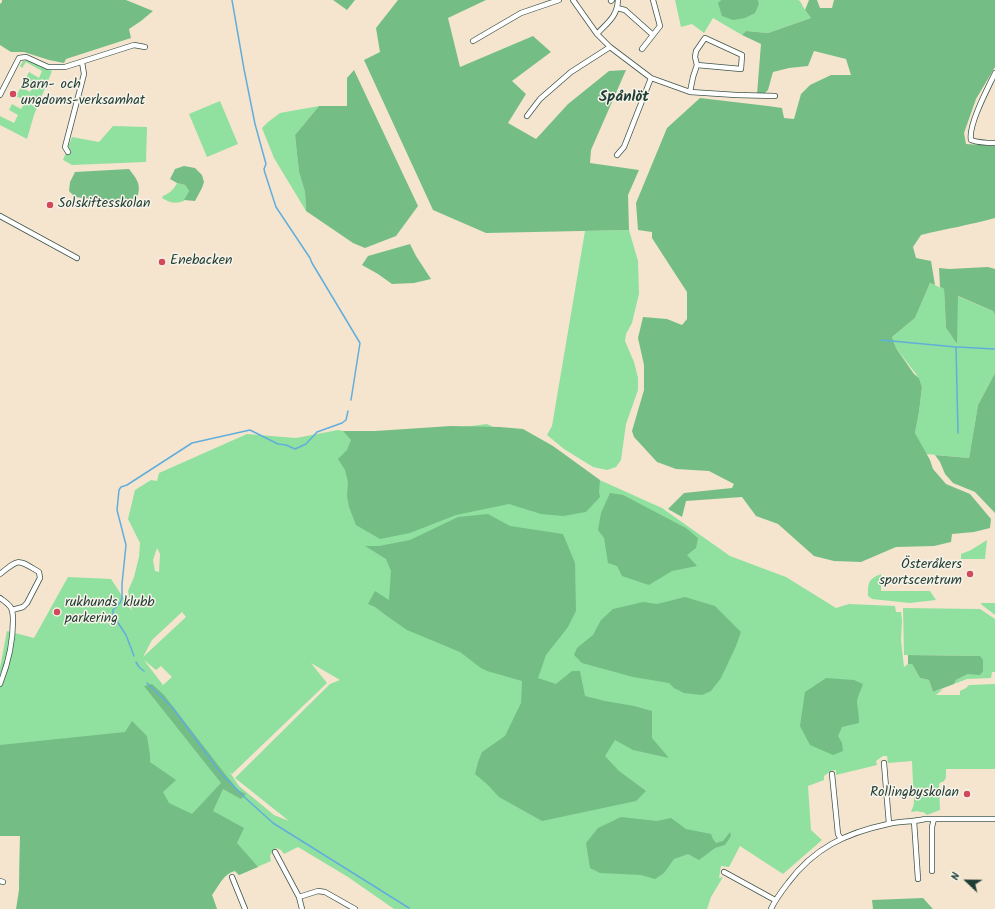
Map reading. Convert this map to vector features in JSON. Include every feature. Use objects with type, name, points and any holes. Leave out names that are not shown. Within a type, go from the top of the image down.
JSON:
[{"type":"street","points":[[473,41],[521,13],[559,0]]},
{"type":"street","points":[[574,0],[597,34],[610,47],[651,78],[690,92],[775,96]]},
{"type":"street","points":[[597,34],[614,16],[618,0]]},
{"type":"street","points":[[642,50],[660,26],[653,0]]},
{"type":"street","points":[[617,8],[625,10],[653,35]]},
{"type":"street","points":[[690,92],[696,65],[696,51],[706,38],[742,55],[741,69],[696,65]]},
{"type":"street","points":[[0,95],[19,58],[26,57],[50,67],[65,68],[134,44],[145,47]]},
{"type":"street","points":[[527,116],[540,99],[571,72],[610,47]]},
{"type":"street","points":[[68,152],[65,147],[84,74],[82,62]]},
{"type":"street","points":[[995,73],[978,112],[970,136],[971,140],[975,142],[995,143]]},
{"type":"street","points":[[617,155],[624,147],[651,78]]},
{"type":"street","points":[[0,216],[78,258]]},
{"type":"street","points":[[0,574],[18,562],[21,562],[39,572],[40,578],[27,603],[23,607],[12,610]]},
{"type":"street","points":[[0,598],[10,605],[12,610],[13,629],[9,659],[0,684]]},
{"type":"street","points":[[884,763],[890,824]]},
{"type":"street","points":[[832,774],[838,834],[841,839]]},
{"type":"street","points":[[771,909],[775,900],[793,876],[808,861],[826,847],[841,839],[890,824],[914,822],[925,819],[995,819]]},
{"type":"street","points":[[932,871],[932,826],[934,819]]},
{"type":"street","points":[[914,822],[918,879]]},
{"type":"street","points":[[275,852],[299,897],[302,909]]},
{"type":"street","points":[[724,872],[775,900]]},
{"type":"street","points":[[232,877],[244,909]]},
{"type":"street","points":[[299,897],[318,890],[326,892],[355,909]]},
{"type":"green space","points":[[2,0],[126,0],[153,11],[129,29],[131,38],[66,59],[64,63],[24,52],[11,52],[0,45],[0,4]]},
{"type":"green space","points":[[333,0],[355,0],[347,10]]},
{"type":"green space","points":[[398,0],[486,0],[448,18],[460,67],[533,36],[551,52],[512,81],[526,94],[508,123],[536,139],[568,104],[609,71],[626,70],[591,150],[590,163],[639,170],[628,195],[629,230],[486,233],[433,210],[364,60],[380,52],[376,28]]},
{"type":"green space","points":[[675,0],[721,0],[719,3],[759,4],[758,0],[798,0],[811,18],[768,33],[746,31],[742,35],[713,18],[704,33],[692,24],[681,27]]},
{"type":"green space","points":[[721,0],[758,0],[759,4],[755,13],[745,18],[733,20],[722,16],[718,3]]},
{"type":"green space","points":[[809,0],[817,0],[820,8],[832,8],[834,0],[995,0],[995,67],[976,99],[964,133],[966,144],[995,146],[995,218],[921,235],[913,247],[916,258],[931,261],[935,285],[930,283],[915,318],[892,337],[896,348],[914,374],[919,378],[922,387],[915,433],[930,460],[933,469],[946,484],[970,494],[991,519],[990,528],[974,532],[952,534],[951,542],[934,546],[896,547],[861,562],[834,561],[814,556],[778,524],[756,516],[742,497],[686,501],[682,517],[668,509],[684,493],[732,488],[734,484],[709,471],[676,469],[657,462],[634,437],[632,431],[644,390],[644,365],[638,338],[643,317],[667,319],[682,325],[687,319],[687,292],[652,238],[652,232],[638,230],[636,203],[667,128],[700,98],[782,108],[784,118],[794,119],[801,94],[810,85],[831,75],[851,75],[846,59],[814,51],[808,66],[789,68],[773,72],[768,90],[764,94],[757,94],[761,44],[742,35],[746,31],[768,33],[811,18],[805,10]]},
{"type":"green space","points":[[27,60],[52,71],[34,115],[27,139],[0,125],[0,116],[14,123],[18,115],[9,110],[12,104],[21,109],[26,101],[16,96],[21,87],[30,92],[34,85],[25,80],[29,72],[39,78],[42,71],[26,62],[22,68],[20,66],[23,61]]},
{"type":"green space","points":[[354,70],[418,206],[396,236],[365,248],[353,243],[306,211],[305,192],[299,172],[295,135],[319,106],[347,106],[347,78]]},
{"type":"green space","points":[[220,101],[238,144],[207,157],[189,114]]},
{"type":"green space","points":[[319,106],[295,135],[299,172],[305,192],[306,211],[274,158],[262,128],[280,113]]},
{"type":"green space","points":[[113,126],[147,127],[146,162],[72,165],[63,160],[72,137],[99,142]]},
{"type":"green space","points":[[184,166],[195,168],[202,175],[204,182],[195,201],[184,200],[189,191],[185,185],[170,179],[175,169]]},
{"type":"green space","points":[[129,169],[136,178],[139,187],[138,195],[130,201],[121,203],[75,197],[69,191],[70,182],[75,172]]},
{"type":"green space","points":[[177,183],[185,185],[189,191],[184,201],[173,202],[162,198],[172,191]]},
{"type":"green space","points":[[629,230],[638,261],[639,294],[632,323],[626,334],[625,341],[634,362],[638,378],[638,390],[626,424],[621,460],[616,467],[607,470],[593,467],[564,449],[547,435],[552,426],[585,231]]},
{"type":"green space","points":[[410,244],[431,279],[414,283],[392,284],[362,265],[368,256]]},
{"type":"green space","points":[[988,267],[995,269],[995,315],[993,311],[958,296],[957,344],[946,328],[944,289],[940,287],[939,268],[949,269]]},
{"type":"green space","points":[[930,283],[944,289],[946,328],[957,344],[957,296],[993,311],[995,315],[995,373],[978,405],[969,458],[926,454],[915,433],[922,387],[919,378],[896,348],[892,337],[915,318]]},
{"type":"green space","points":[[995,373],[995,513],[975,492],[953,483],[945,474],[935,455],[969,458],[978,405]]},
{"type":"green space","points":[[487,424],[584,473],[662,508],[730,556],[786,577],[836,608],[849,604],[895,606],[896,612],[901,612],[901,640],[904,667],[908,664],[912,664],[920,678],[929,680],[933,692],[943,689],[936,695],[960,695],[960,691],[969,685],[995,684],[995,769],[946,769],[946,778],[939,784],[940,810],[927,815],[918,811],[911,812],[914,804],[912,761],[888,763],[887,756],[883,756],[876,761],[877,765],[836,775],[836,770],[831,771],[824,776],[824,780],[808,786],[811,830],[822,840],[783,874],[740,846],[729,867],[721,866],[719,878],[723,877],[711,897],[707,909],[394,909],[348,877],[298,847],[284,854],[281,850],[276,848],[270,856],[271,861],[239,875],[235,871],[228,874],[212,895],[217,909],[19,890],[20,836],[0,836],[0,668],[7,631],[34,638],[68,577],[111,579],[132,611],[128,591],[134,577],[139,557],[140,543],[128,519],[135,490],[151,480],[157,481],[159,473],[247,434],[296,438],[338,430],[378,438]],"holes":[[[157,548],[160,554],[159,572],[155,571],[153,560]],[[182,612],[186,617],[143,657],[152,640]],[[144,660],[156,670],[161,666],[172,677],[163,685]],[[311,663],[340,680],[330,684],[235,778],[289,821],[274,815],[239,786],[229,771],[232,774],[327,683]]]},
{"type":"green space","points":[[451,426],[523,429],[553,446],[600,480],[600,497],[586,512],[563,516],[541,514],[509,504],[456,515],[410,533],[380,539],[356,525],[349,507],[347,496],[348,482],[345,470],[338,459],[347,450],[351,440],[343,431],[375,431]]},
{"type":"green space","points":[[610,493],[623,495],[686,528],[698,538],[696,548],[687,555],[697,566],[672,571],[649,585],[622,576],[617,566],[608,563],[604,538],[598,530],[601,513]]},
{"type":"green space","points":[[488,514],[510,526],[563,534],[575,563],[576,611],[568,627],[546,655],[538,678],[556,684],[572,671],[580,671],[585,696],[652,711],[652,738],[669,758],[633,750],[615,740],[605,756],[619,771],[646,791],[636,801],[542,821],[499,797],[475,774],[482,752],[505,736],[521,703],[522,681],[481,668],[460,652],[407,630],[375,607],[368,604],[375,591],[389,600],[391,571],[386,559],[365,546],[379,546],[410,540],[458,517]]},
{"type":"green space","points":[[987,540],[985,559],[961,559],[961,554],[971,550]]},
{"type":"green space","points":[[881,574],[881,591],[930,591],[936,600],[910,603],[872,599],[868,596],[870,582],[873,578]]},
{"type":"green space","points":[[685,597],[715,606],[741,632],[721,678],[711,691],[702,695],[684,693],[674,688],[669,683],[633,677],[582,663],[574,655],[577,648],[593,635],[601,620],[613,609],[643,602],[657,604]]},
{"type":"green space","points":[[981,603],[995,603],[995,615],[982,605]]},
{"type":"green space","points":[[903,608],[980,609],[995,619],[995,672],[992,672],[991,678],[967,679],[954,684],[956,680],[968,674],[980,656],[904,655]]},
{"type":"green space","points":[[908,655],[980,656],[983,660],[983,671],[980,675],[968,674],[956,680],[954,684],[933,692],[929,680],[920,678],[912,664],[908,664]]},
{"type":"green space","points":[[826,678],[854,680],[863,684],[857,701],[859,723],[842,727],[838,736],[842,743],[843,751],[833,755],[810,745],[800,726],[805,692]]},
{"type":"green space","points":[[152,684],[164,695],[238,790],[246,794],[241,799],[223,789],[213,811],[244,828],[237,843],[258,867],[239,875],[235,871],[231,872],[224,877],[212,895],[217,909],[16,909],[19,890],[20,836],[0,836],[0,745],[125,732],[132,721],[147,736],[150,762],[176,780],[163,792],[169,803],[192,814],[221,783],[144,686]]},
{"type":"green space","points":[[621,817],[657,821],[671,818],[686,829],[711,834],[716,843],[723,841],[730,832],[731,836],[725,845],[715,848],[699,860],[688,854],[674,859],[664,873],[655,879],[641,875],[600,873],[590,868],[586,843],[598,828]]},
{"type":"green space","points":[[923,898],[933,909],[873,909],[872,900]]},
{"type":"waterway","points":[[232,0],[255,124],[266,164],[264,169],[276,207],[310,258],[360,343],[351,400]]},
{"type":"waterway","points":[[881,340],[956,347],[958,433]]},
{"type":"waterway","points":[[957,347],[995,349]]},
{"type":"waterway","points":[[134,656],[126,635],[113,615],[113,610],[120,603],[122,598],[126,545],[117,510],[119,490],[121,487],[127,485],[192,443],[250,430],[278,444],[286,445],[295,449],[306,444],[317,432],[342,423],[346,420],[348,411]]},
{"type":"waterway","points":[[136,662],[144,671]]},
{"type":"waterway","points":[[147,683],[173,708],[219,771],[241,794],[273,823],[409,908]]},
{"type":"place","name":"Barn- och ungdoms-verksamhat","points":[[13,94]]},
{"type":"place","name":"Solskiftesskolan","points":[[50,205]]},
{"type":"place","name":"Enebacken","points":[[162,262]]},
{"type":"place","name":"Österåkers sportscentrum","points":[[970,574]]},
{"type":"place","name":"rukhunds klubb parkering","points":[[57,612]]},
{"type":"place","name":"Rollingbyskolan","points":[[967,794]]},
{"type":"district","name":"Spånlöt","points":[[624,98]]}]
